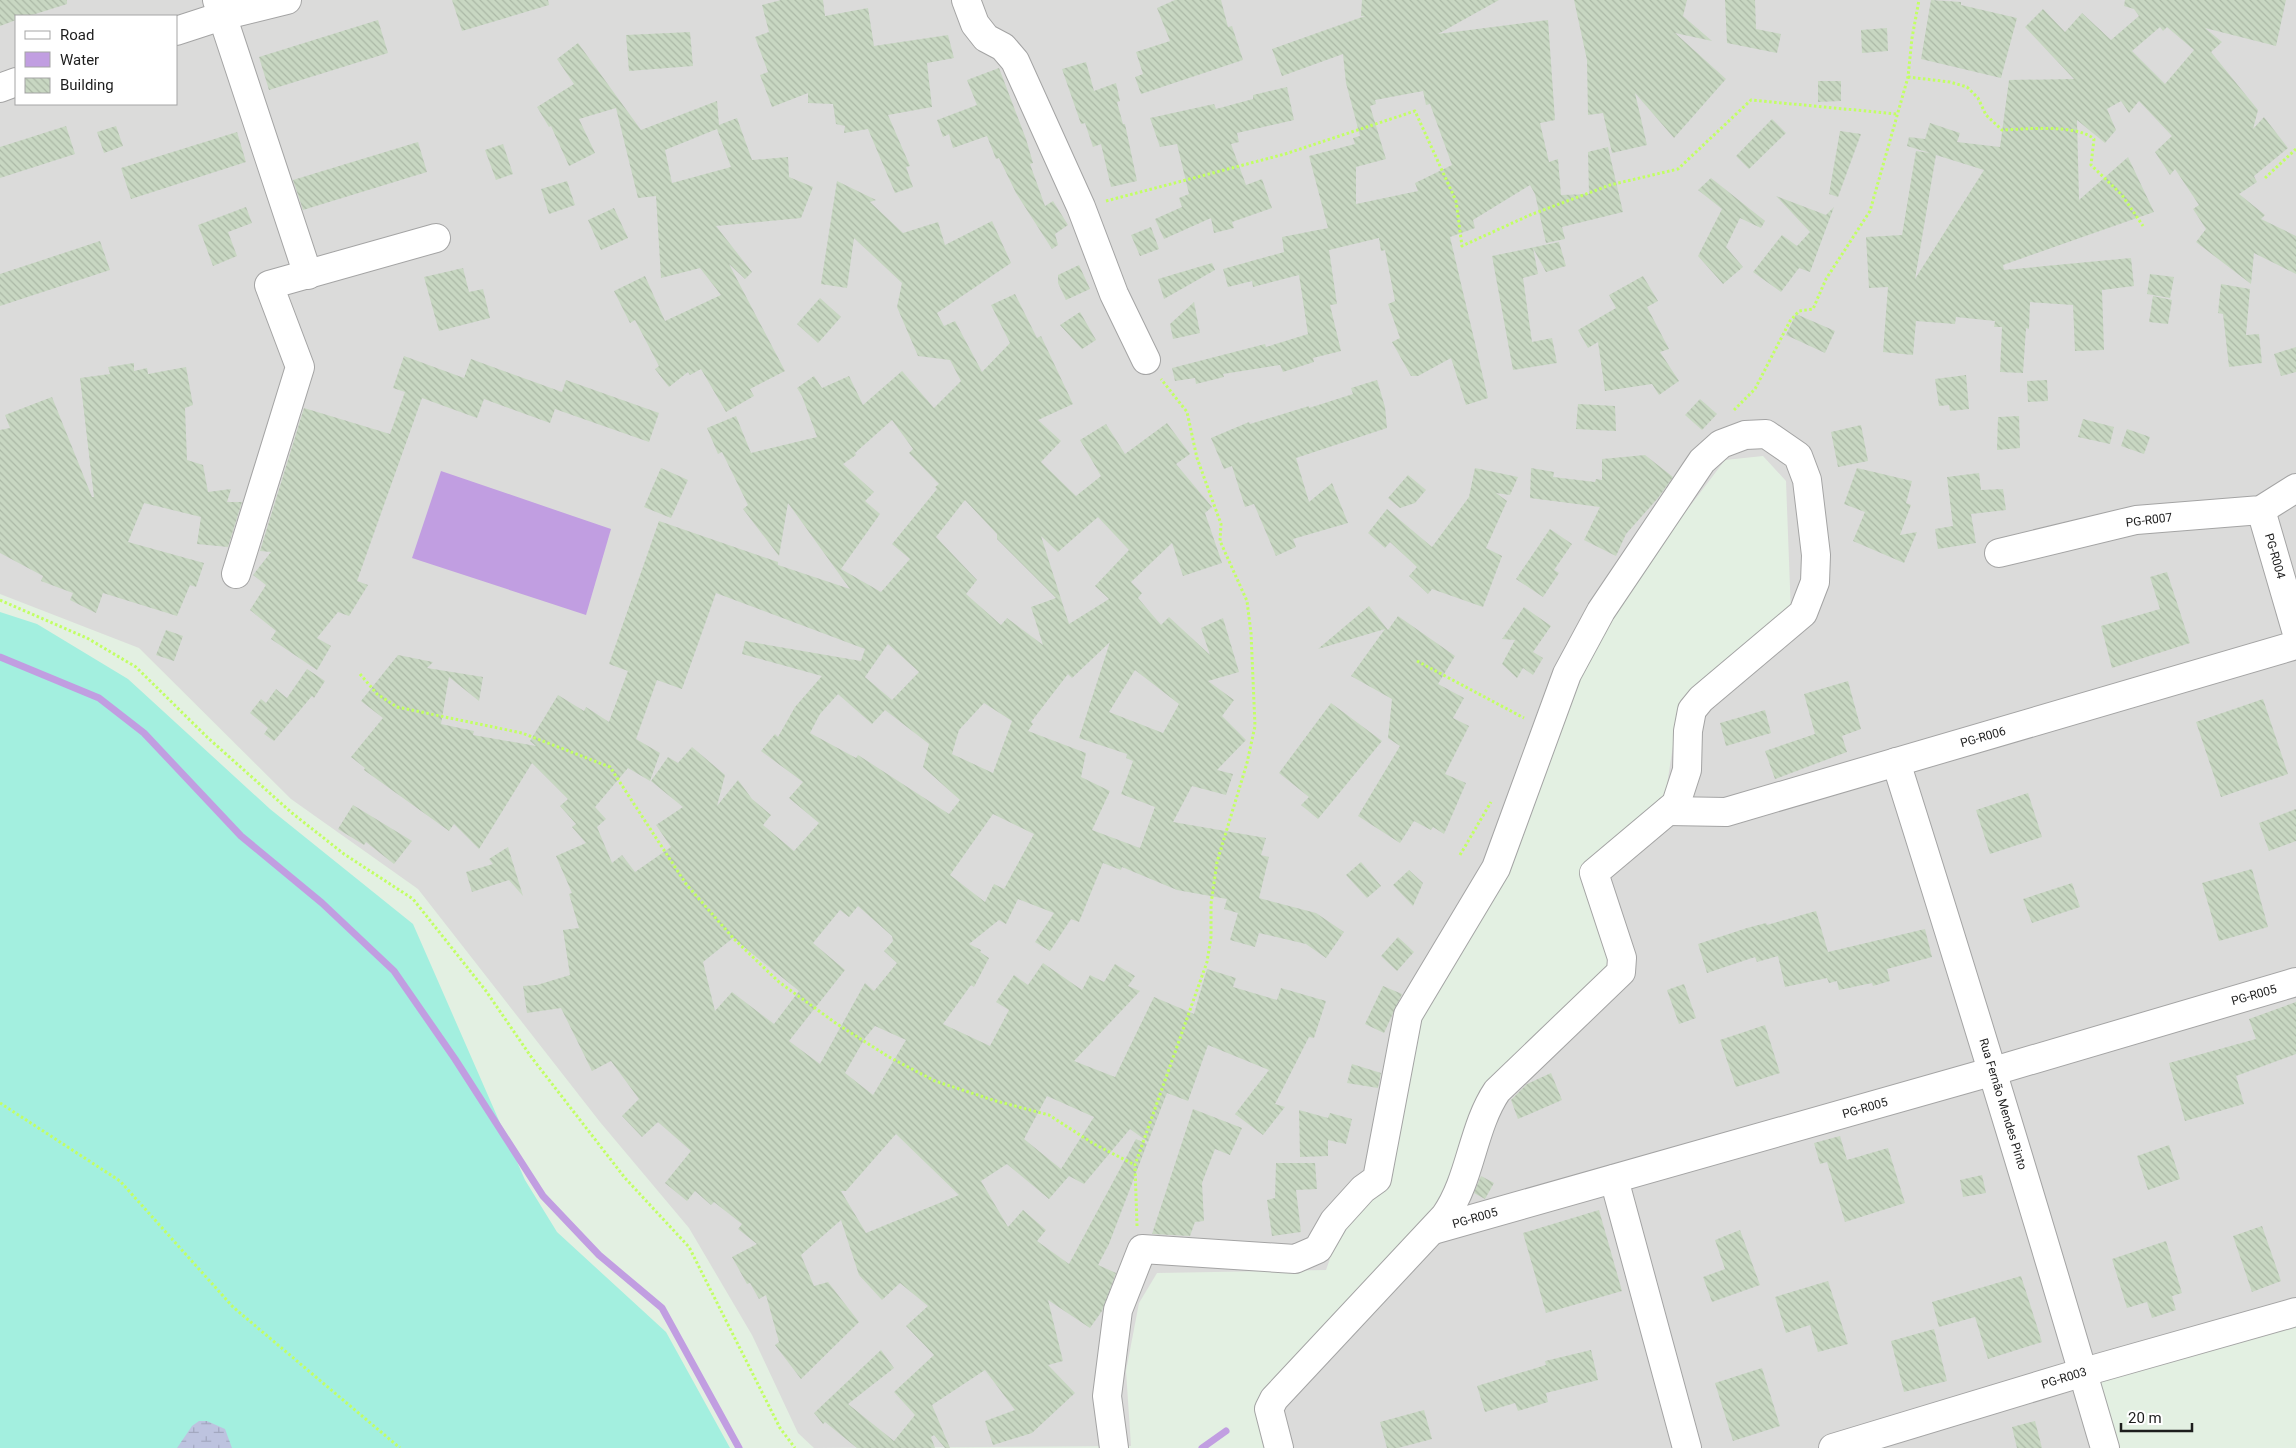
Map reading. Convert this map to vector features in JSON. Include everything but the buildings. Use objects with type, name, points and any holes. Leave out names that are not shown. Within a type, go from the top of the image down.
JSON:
[{"type":"street","points":[[178,30],[220,8],[287,0]]},
{"type":"street","points":[[966,0],[974,24],[986,38],[1003,46],[1016,61],[1081,207],[1114,294],[1146,360]]},
{"type":"street","points":[[220,8],[308,275]]},
{"type":"street","points":[[0,88],[15,82]]},
{"type":"street","points":[[236,574],[300,367],[269,285],[436,238]]},
{"type":"street","points":[[1114,1448],[1107,1396],[1118,1310],[1142,1249],[1295,1259],[1318,1248],[1334,1221],[1363,1189],[1377,1179],[1408,1015],[1496,868],[1567,674],[1601,611],[1702,461],[1721,444],[1745,435],[1766,434],[1798,456],[1807,480],[1816,555],[1815,582],[1803,613],[1701,699],[1692,710],[1688,731],[1687,770],[1676,804],[1594,873],[1622,958],[1621,972],[1496,1091],[1487,1105],[1455,1200],[1445,1216],[1274,1399],[1269,1409],[1279,1448]]},
{"type":"street","name":"PG-R007","points":[[1998,553],[2136,520],[2261,510],[2296,488]]},
{"type":"street","name":"PG-R004","points":[[2261,510],[2296,630]]},
{"type":"street","name":"PG-R006","points":[[1668,811],[1726,812],[2296,645]]},
{"type":"street","name":"Rua Fernão Mendes Pinto","points":[[1896,762],[1994,1071],[2105,1448]]},
{"type":"street","name":"PG-R005","points":[[1433,1230],[1994,1071],[2296,982]]},
{"type":"street","points":[[1614,1178],[1687,1448]]},
{"type":"street","name":"PG-R003","points":[[1833,1448],[2084,1372],[2296,1312]]},
{"type":"path","points":[[1908,77],[1950,82],[1967,87],[1978,98],[1986,115],[2002,130],[2072,130],[2088,133],[2094,139],[2091,165],[2122,195],[2143,226]]},
{"type":"path","points":[[1081,207],[1285,154],[1415,111],[1456,201],[1462,246],[1530,215],[1610,186],[1678,170],[1751,100],[1897,114]]},
{"type":"path","points":[[2266,178],[2296,149]]},
{"type":"path","points":[[1142,1249],[1137,1230],[1135,1165],[1207,962],[1211,937],[1211,904],[1217,862],[1248,762],[1255,726],[1247,601],[1220,541],[1221,524],[1197,458],[1187,412],[1146,360]]},
{"type":"path","points":[[0,600],[87,638],[136,667],[208,737],[292,813],[344,854],[413,899],[486,991],[532,1058],[624,1178],[689,1247],[780,1428],[795,1448]]},
{"type":"path","points":[[1417,661],[1524,718]]},
{"type":"path","points":[[360,674],[377,694],[397,707],[522,733],[610,767],[686,884],[734,940],[780,982],[844,1029],[889,1057],[935,1081],[996,1102],[1049,1115],[1094,1144],[1135,1165]]},
{"type":"path","points":[[0,1103],[120,1181],[233,1307],[400,1448]]},
{"type":"shaded area","points":[[0,0],[2296,0],[2296,1323],[2072,1375],[2096,1448],[1271,1448],[1257,1410],[1443,1203],[1486,1091],[1612,967],[1582,871],[1664,804],[1679,707],[1791,614],[1786,481],[1763,456],[1725,460],[1624,593],[1555,725],[1424,1006],[1383,1182],[1346,1213],[1326,1270],[1157,1273],[1139,1303],[1126,1371],[1131,1446],[814,1448],[798,1433],[752,1335],[689,1228],[600,1122],[418,889],[291,799],[139,648],[0,594]]},
{"type":"shaded area","points":[[0,612],[37,624],[128,679],[270,809],[413,924],[525,1180],[557,1232],[666,1332],[730,1448],[0,1448]]},
{"type":"green space","points":[[199,1421],[207,1421],[225,1429],[232,1448],[177,1448],[192,1426]]},
{"type":"water","points":[[441,471],[611,529],[586,615],[412,558]]},
{"type":"waterway","points":[[0,657],[99,698],[144,733],[241,836],[322,903],[394,971],[455,1059],[543,1196],[599,1255],[662,1308],[739,1448]]},
{"type":"waterway","points":[[1202,1448],[1226,1431]]}]
